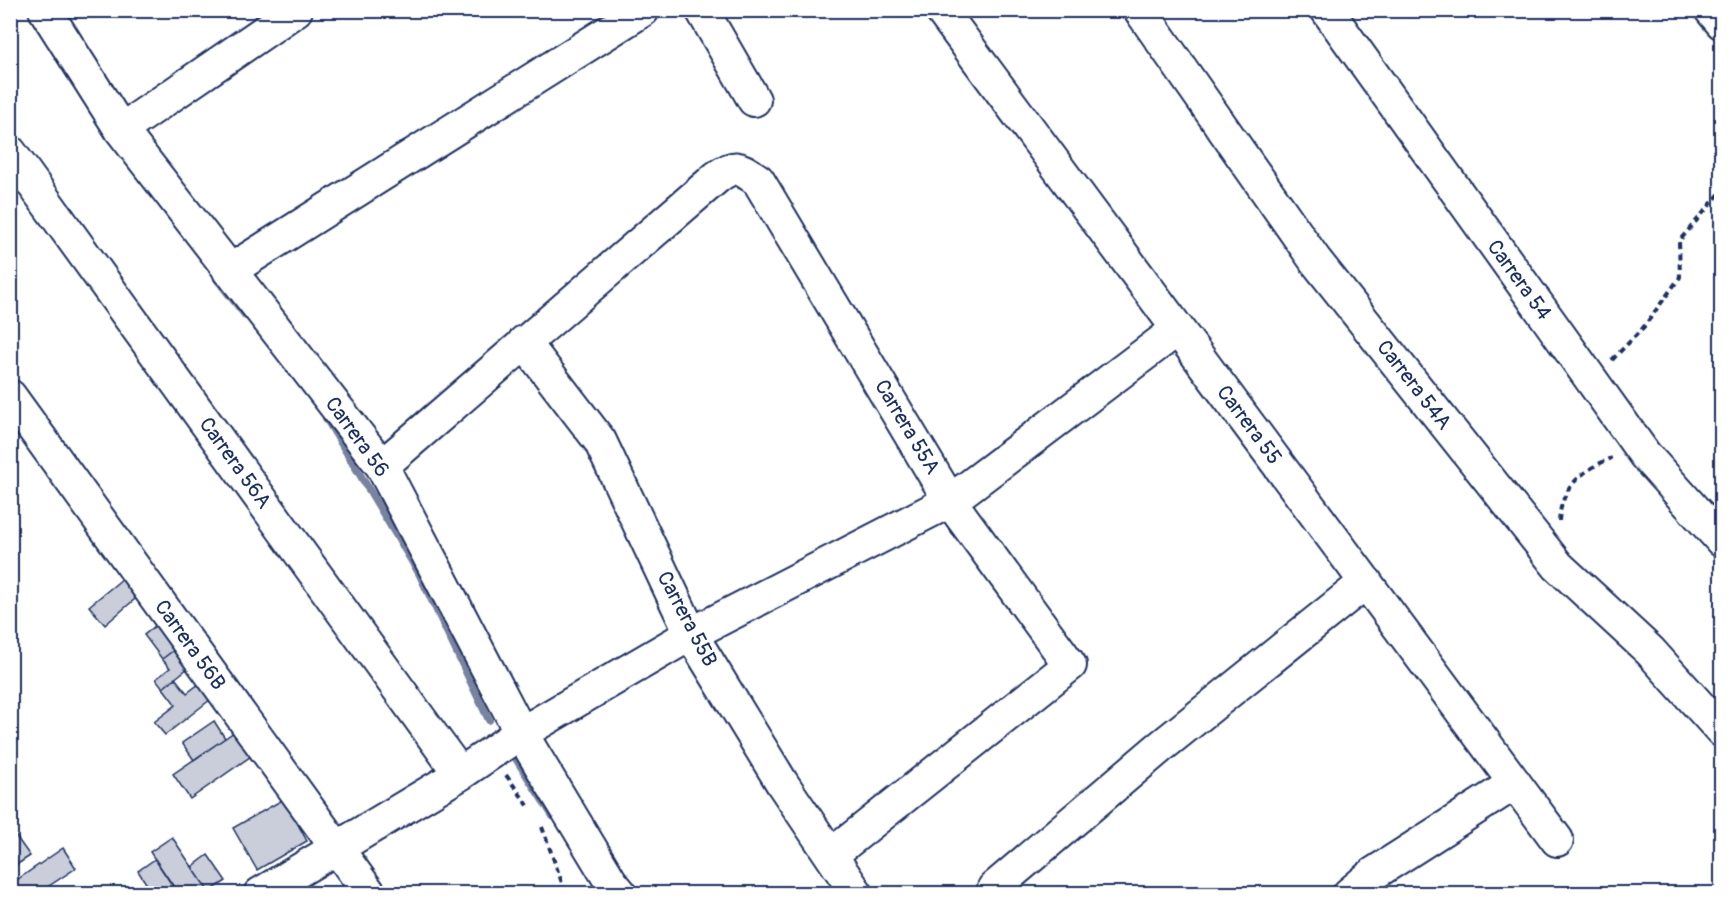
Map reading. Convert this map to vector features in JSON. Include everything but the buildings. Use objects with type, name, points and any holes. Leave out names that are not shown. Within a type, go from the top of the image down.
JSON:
[{"type":"street","name":"Carrera 56","points":[[45,10],[122,130],[382,466],[505,743],[621,894]]},
{"type":"street","points":[[122,130],[296,10]]},
{"type":"street","points":[[229,271],[643,10]]},
{"type":"street","points":[[702,10],[754,100]]},
{"type":"street","name":"Carrera 55","points":[[941,10],[1557,840]]},
{"type":"street","name":"Carrera 54A","points":[[1140,10],[1315,260],[1551,557],[1650,651],[1722,731]]},
{"type":"street","name":"Carrera 54","points":[[1327,10],[1645,455],[1722,541]]},
{"type":"street","points":[[1711,10],[1722,23]]},
{"type":"street","name":"Carrera 56A","points":[[10,152],[460,774]]},
{"type":"street","name":"Carrera 55A","points":[[524,342],[729,168],[739,168],[758,180],[950,501],[1070,665],[831,855]]},
{"type":"street","points":[[260,894],[460,774],[505,743],[691,634],[950,501],[1178,329]]},
{"type":"street","points":[[382,466],[524,342]]},
{"type":"street","name":"Carrera 55B","points":[[524,342],[600,441],[691,634],[782,783],[857,894]]},
{"type":"street","name":"Carrera 56B","points":[[10,396],[370,894]]},
{"type":"street","points":[[994,888],[1159,747],[1366,582]]},
{"type":"street","points":[[1349,894],[1373,874],[1515,783]]},
{"type":"path","points":[[1592,381],[1643,328],[1680,277],[1679,241],[1722,191]]},
{"type":"path","points":[[1558,528],[1560,508],[1575,479],[1590,467],[1618,455],[1645,455]]},
{"type":"path","points":[[505,743],[534,814]]},
{"type":"path","points":[[540,824],[566,894]]},
{"type":"waterway","points":[[217,279],[246,316]]},
{"type":"waterway","points":[[326,418],[419,573],[489,720]]},
{"type":"waterway","points":[[515,757],[553,816]]}]
